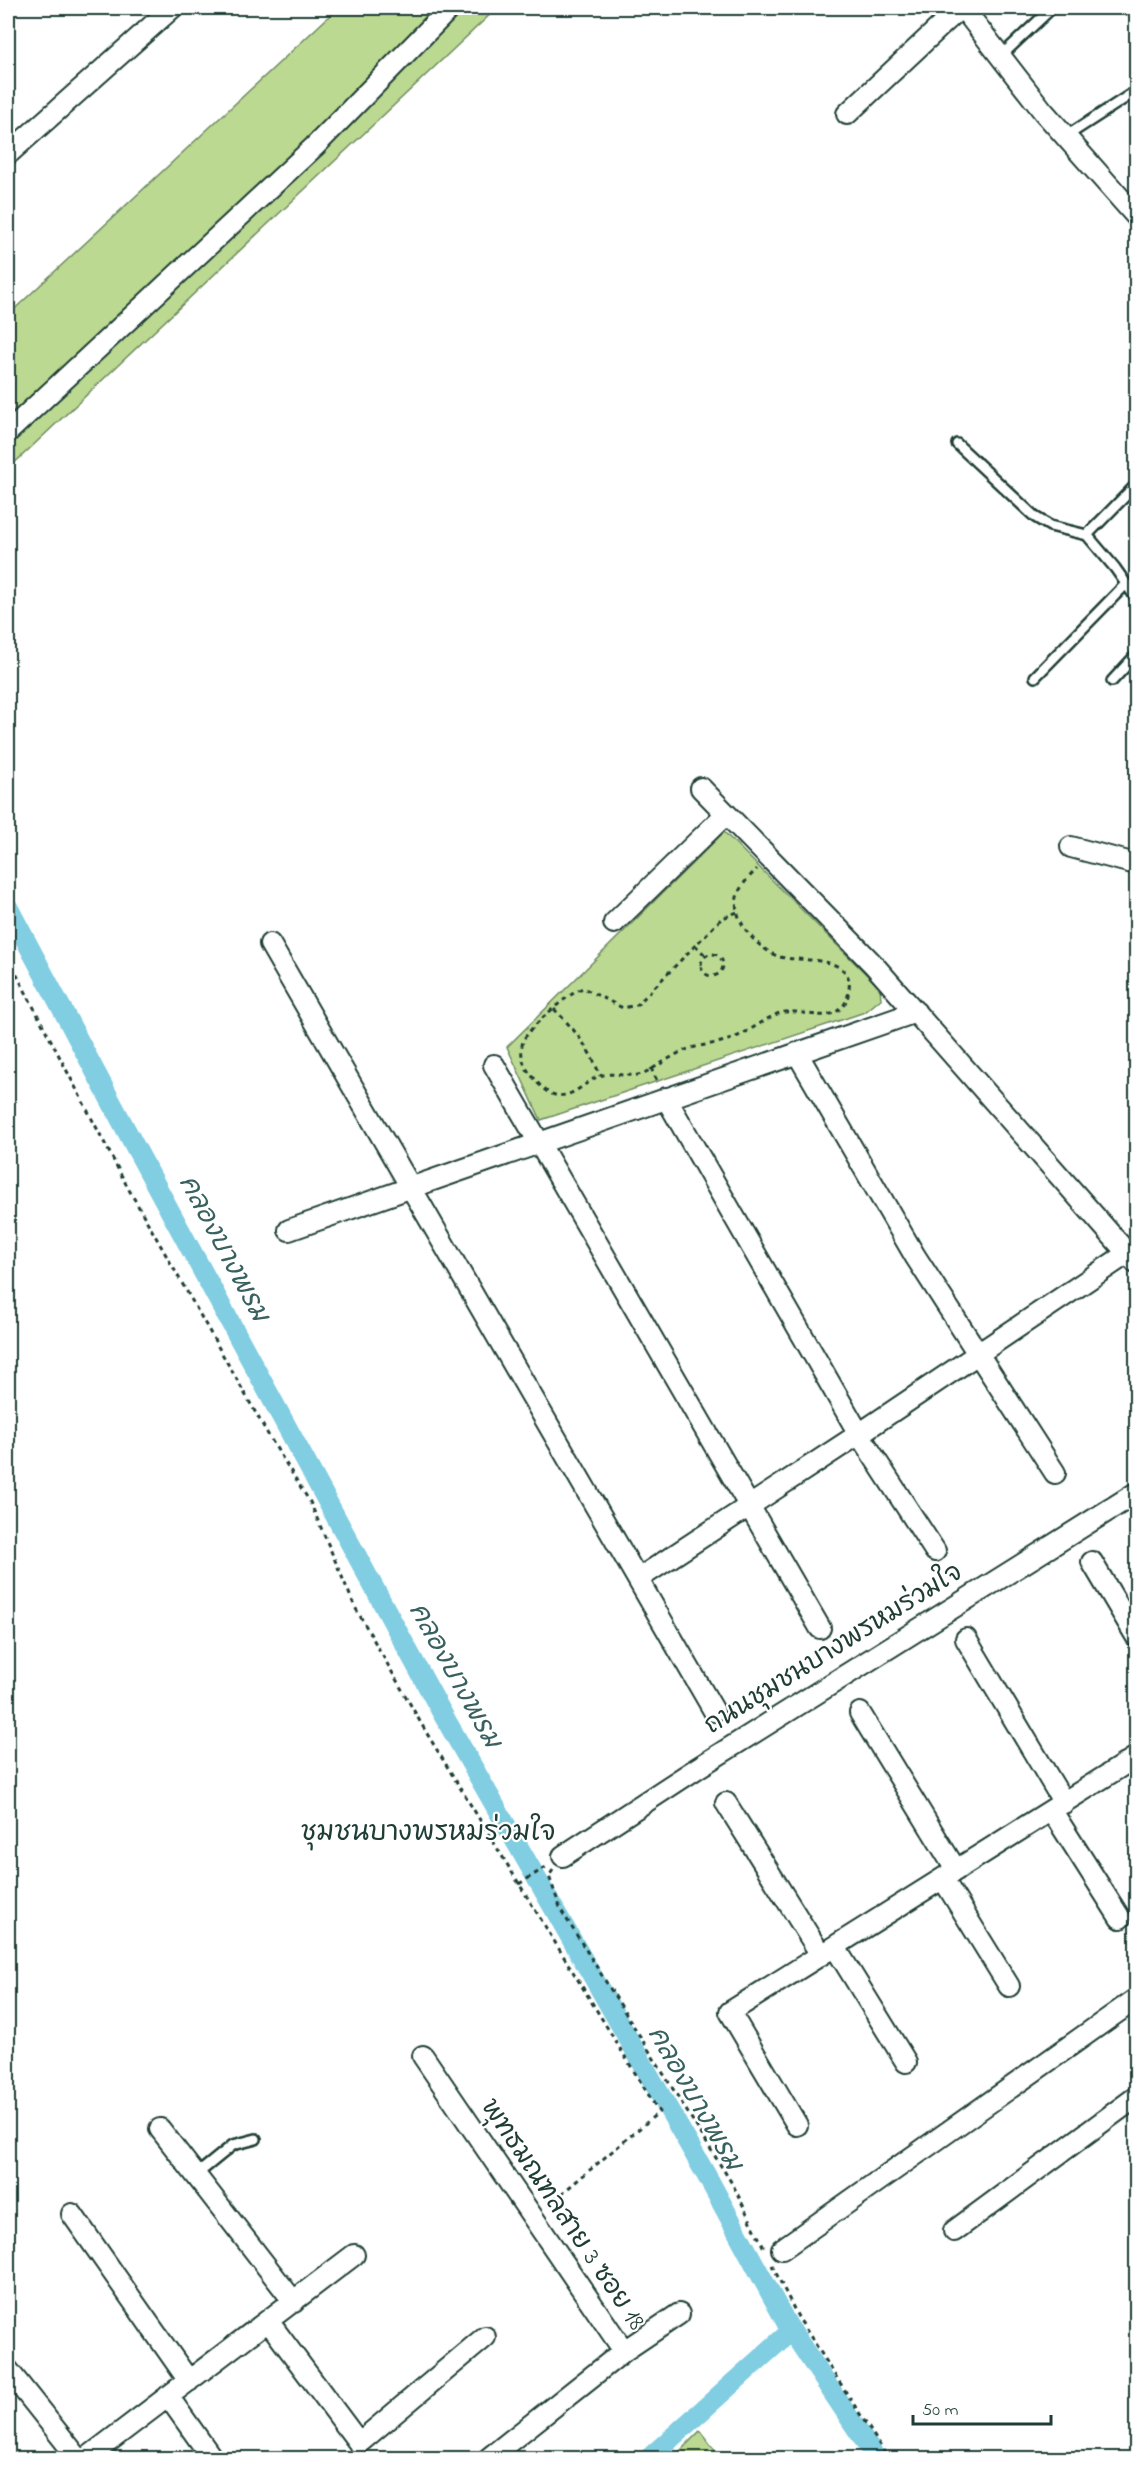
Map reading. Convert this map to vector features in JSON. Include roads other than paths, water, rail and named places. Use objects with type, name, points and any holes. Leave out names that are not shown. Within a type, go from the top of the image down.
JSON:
[{"type":"street","points":[[8,154],[172,8]]},
{"type":"street","points":[[8,432],[314,147],[450,8]]},
{"type":"street","points":[[847,114],[962,8],[1002,55],[1065,137],[1137,216]]},
{"type":"street","points":[[638,1580],[978,1354],[1132,1258],[873,964],[701,788]]},
{"type":"street","points":[[614,923],[726,814]]},
{"type":"street","points":[[1071,847],[1137,864]]},
{"type":"street","points":[[270,944],[714,1711]]},
{"type":"street","points":[[289,1230],[916,1012]]},
{"type":"street","points":[[797,1053],[915,1256],[1055,1473]]},
{"type":"street","points":[[494,1065],[820,1628]]},
{"type":"street","points":[[666,1098],[860,1434],[935,1551]]},
{"type":"street","name":"ถนนชุมชนบางพรหมร่วมใจ","points":[[563,1856],[709,1760],[1137,1493]]},
{"type":"street","points":[[1092,1562],[1137,1636]]},
{"type":"street","points":[[966,1639],[1120,1918]]},
{"type":"street","points":[[860,1713],[950,1874],[1009,1986]]},
{"type":"street","points":[[797,2125],[730,2012],[1137,1757]]},
{"type":"street","points":[[726,1803],[906,2062]]},
{"type":"street","points":[[782,2249],[1137,1999]]},
{"type":"street","name":"พุทธมณฑลสาย 3 ซอย 18","points":[[423,2056],[624,2351],[489,2458]]},
{"type":"street","points":[[954,2231],[1137,2097]]},
{"type":"street","points":[[160,2129],[294,2302]]},
{"type":"street","points":[[72,2214],[189,2380]]},
{"type":"street","points":[[87,2458],[354,2255]]},
{"type":"street","points":[[624,2351],[679,2314]]},
{"type":"street","points":[[268,2321],[358,2443],[485,2337]]},
{"type":"street","points":[[8,2370],[78,2458]]},
{"type":"street","points":[[168,2397],[212,2458]]},
{"type":"lane","points":[[1002,55],[1052,8]]},
{"type":"lane","points":[[1065,137],[1137,91]]},
{"type":"lane","points":[[957,444],[1035,517],[1050,526],[1087,535],[1137,598]]},
{"type":"lane","points":[[1087,535],[1137,485]]},
{"type":"lane","points":[[1035,676],[1126,584]]},
{"type":"lane","points":[[1112,681],[1137,655]]},
{"type":"lane","points":[[196,2175],[233,2145],[256,2139]]},
{"type":"waterway","name":"คลองบางพรม","points":[[8,907],[442,1713],[708,2178],[787,2324],[876,2458]]},
{"type":"waterway","points":[[649,2458],[791,2331]]},
{"type":"district","name":"ชุมชนบางพรหมร่วมใจ","points":[[428,1833]]}]
